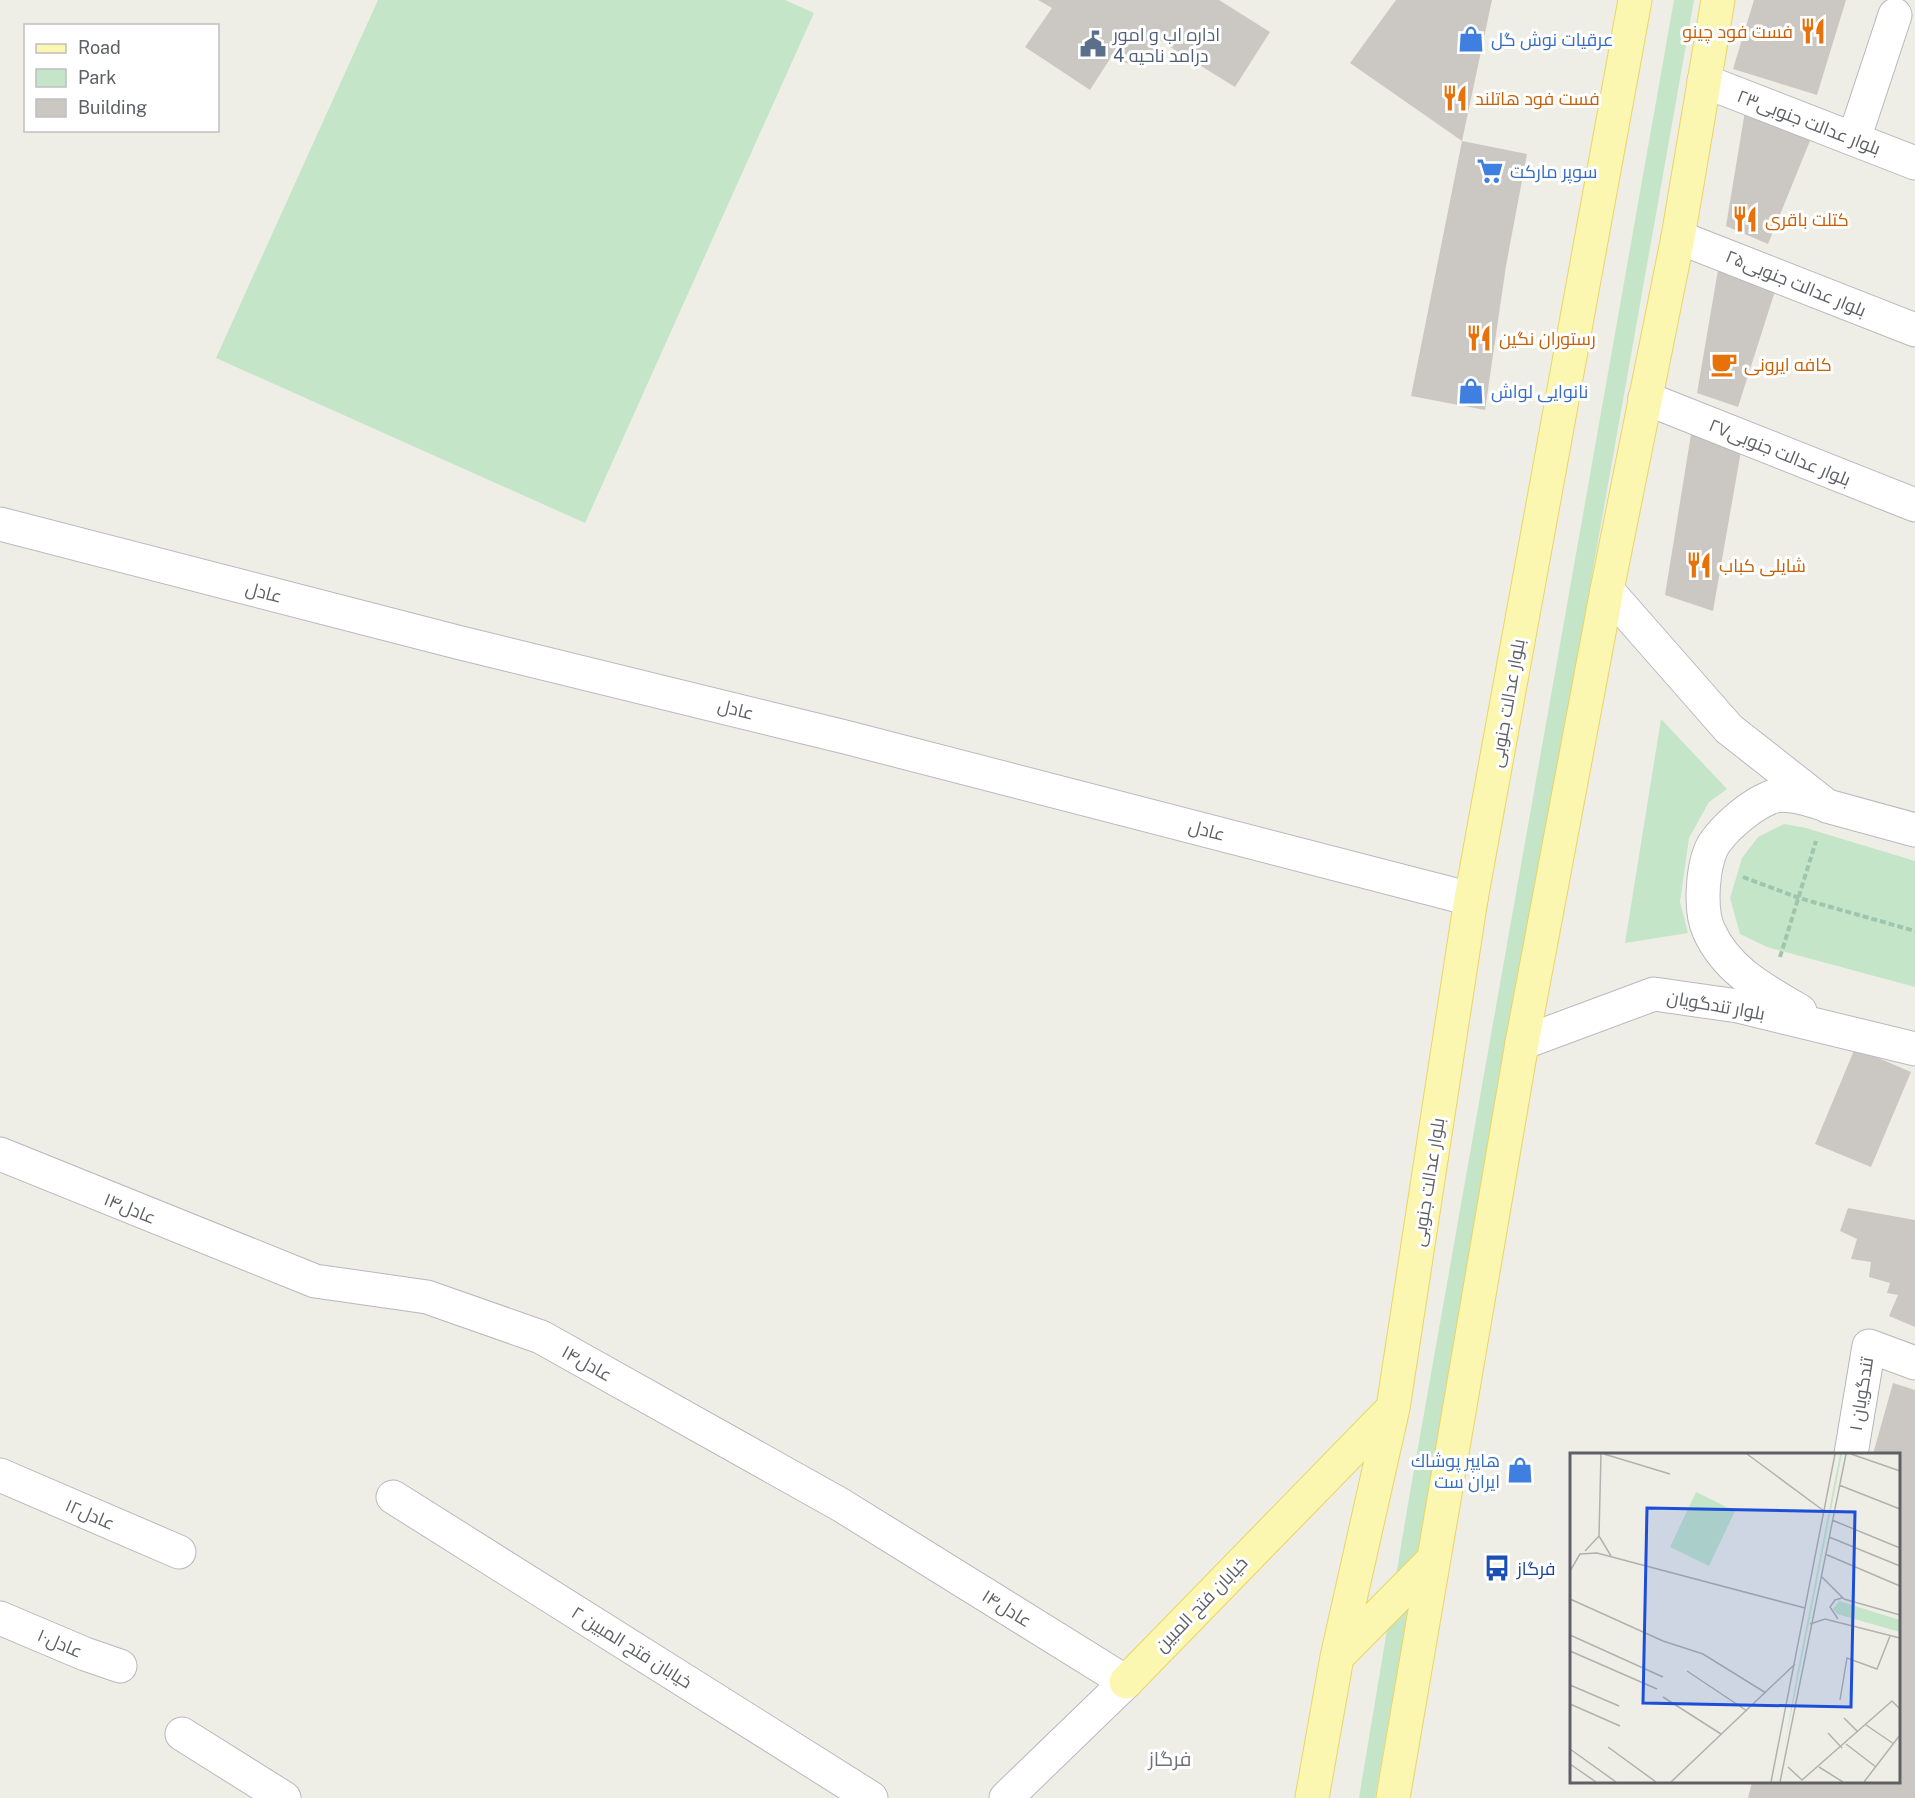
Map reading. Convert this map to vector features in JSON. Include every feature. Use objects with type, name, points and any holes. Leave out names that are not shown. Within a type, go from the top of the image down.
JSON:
[{"type":"main road","name":"بلوار عدالت جنوبی","points":[[1337,1657],[1393,1408],[1471,899],[1635,0]]},
{"type":"main road","points":[[1392,1798],[1522,1043],[1607,590],[1678,237],[1718,0]]},
{"type":"main road","name":"خیابان فتح المبین","points":[[1126,1682],[1393,1408]]},
{"type":"main road","points":[[1312,1798],[1337,1657],[1432,1561]]},
{"type":"street","points":[[1854,139],[1894,15]]},
{"type":"street","name":"بلوار عدالت جنوبی۲۳","points":[[1704,81],[1915,163]]},
{"type":"street","name":"بلوار عدالت جنوبی۲۵","points":[[1678,237],[1915,330]]},
{"type":"street","name":"بلوار عدالت جنوبی۲۷","points":[[1645,398],[1915,505]]},
{"type":"street","name":"عادل","points":[[0,524],[457,642],[834,734],[1471,899]]},
{"type":"street","points":[[1607,590],[1729,729],[1827,806]]},
{"type":"street","points":[[1845,1031],[1802,1012],[1735,970],[1708,930],[1702,887],[1714,843],[1743,814],[1770,796],[1805,797],[1827,806],[1915,830]]},
{"type":"street","name":"بلوار تندگویان","points":[[1522,1043],[1654,994],[1738,1006],[1915,1049]]},
{"type":"street","name":"عادل۱۴","points":[[0,1154],[315,1281],[427,1297],[541,1336],[841,1505],[1126,1682]]},
{"type":"street","name":"۱ تندگویان","points":[[1851,1453],[1869,1346],[1915,1363]]},
{"type":"street","name":"عادل۱۲","points":[[0,1475],[179,1552]]},
{"type":"street","name":"خیابان فتح المبین ۲","points":[[393,1497],[871,1798]]},
{"type":"street","name":"عادل۱۰","points":[[0,1618],[85,1654],[120,1666]]},
{"type":"street","name":"خیابان فتح المبین","points":[[1006,1798],[1126,1682]]},
{"type":"street","points":[[182,1734],[284,1798]]},
{"type":"path","points":[[1769,993],[1827,806]]},
{"type":"path","points":[[1708,864],[1799,898],[1915,931]]},
{"type":"green space","points":[[378,0],[785,0],[814,13],[585,523],[216,358]]},
{"type":"green space","points":[[1674,0],[1694,0],[1375,1798],[1359,1798],[1408,1504]]},
{"type":"green space","points":[[1661,719],[1727,789],[1709,802],[1689,838],[1680,902],[1688,933],[1625,943]]},
{"type":"green space","points":[[1784,824],[1806,828],[1915,861],[1915,987],[1767,947],[1740,934],[1730,898],[1742,858],[1758,837]]},
{"type":"building","name":"اداره اب و امور درامد ناحیه 4","points":[[1038,0],[1219,0],[1270,32],[1235,87],[1159,40],[1153,58],[1138,65],[1126,63],[1113,54],[1090,90],[1025,47],[1052,8]]},
{"type":"building","points":[[1396,0],[1492,0],[1462,141],[1350,63]]},
{"type":"building","points":[[1754,0],[1846,0],[1817,95],[1733,69]]},
{"type":"building","points":[[1745,111],[1812,136],[1768,244],[1726,226]]},
{"type":"building","points":[[1462,141],[1527,154],[1506,266],[1485,410],[1411,396]]},
{"type":"building","points":[[1719,264],[1776,288],[1738,407],[1697,393]]},
{"type":"building","points":[[1692,428],[1741,451],[1713,611],[1665,595]]},
{"type":"building","points":[[1855,1048],[1911,1072],[1871,1167],[1815,1144]]},
{"type":"building","points":[[1848,1208],[1915,1220],[1915,1327],[1889,1316],[1898,1295],[1887,1293],[1890,1283],[1869,1277],[1871,1262],[1851,1259],[1857,1239],[1840,1231]]},
{"type":"building","points":[[1893,1383],[1915,1390],[1915,1798],[1748,1798],[1752,1783],[1900,1783],[1900,1453],[1873,1453]]},
{"type":"place","name":"فست فود چینو","points":[[1813,31]]},
{"type":"place","name":"عرقیات نوش گل","points":[[1471,39]]},
{"type":"place","name":"اداره اب و امور درامد ناحیه 4","points":[[1093,44]]},
{"type":"place","name":"فست فود هاتلند","points":[[1455,98]]},
{"type":"place","name":"سوپر مارکت","points":[[1490,171]]},
{"type":"place","name":"کتلت باقری","points":[[1745,219]]},
{"type":"place","name":"رستوران نگین","points":[[1479,338]]},
{"type":"place","name":"کافه ایرونی","points":[[1724,364]]},
{"type":"place","name":"نانوایی لواش","points":[[1471,391]]},
{"type":"place","name":"شایلی کباب","points":[[1699,565]]},
{"type":"place","name":"هايپر پوشاك ايران ست","points":[[1520,1470]]},
{"type":"place","name":"فرگاز","points":[[1497,1568]]},
{"type":"district","name":"فرگاز","points":[[1170,1759]]}]
